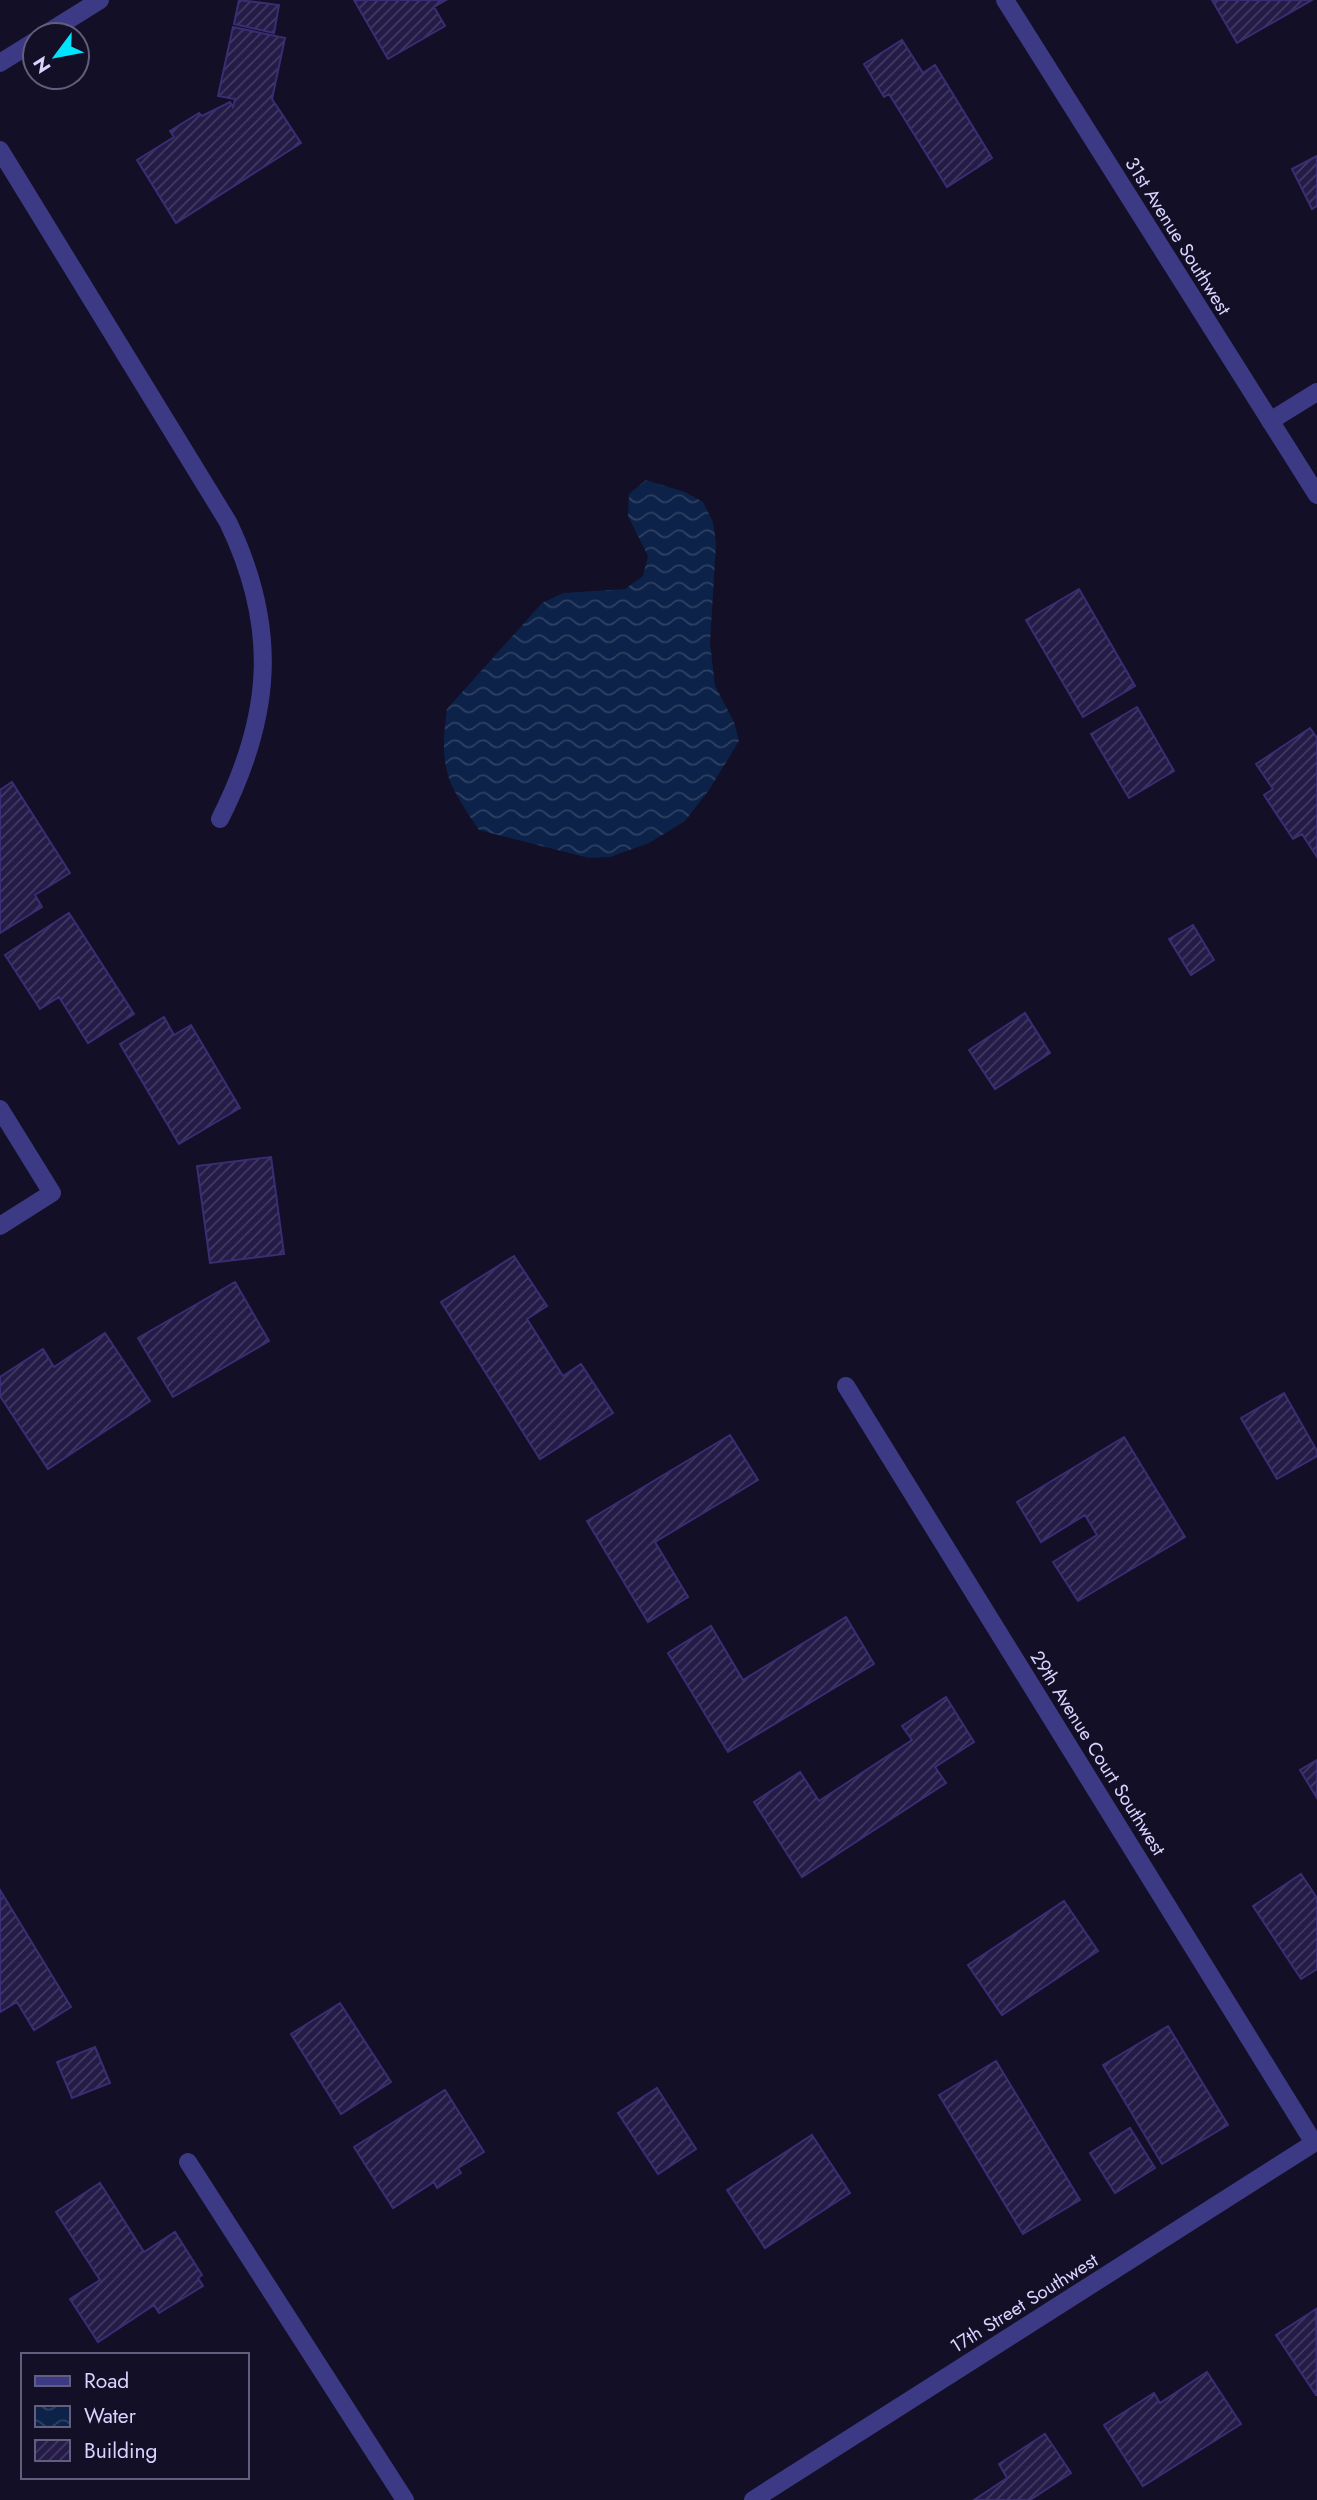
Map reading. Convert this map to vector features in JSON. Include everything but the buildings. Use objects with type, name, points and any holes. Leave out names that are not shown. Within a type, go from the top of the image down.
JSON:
[{"type":"street","points":[[66,21],[100,0]]},
{"type":"street","name":"31st Avenue Southwest","points":[[1004,0],[1317,495]]},
{"type":"street","points":[[0,63],[21,50]]},
{"type":"street","points":[[0,149],[228,522],[245,557],[261,621],[262,683],[249,752],[220,819]]},
{"type":"street","points":[[1270,421],[1317,392]]},
{"type":"street","points":[[0,1109],[52,1193],[0,1226]]},
{"type":"street","name":"29th Avenue Court Southwest","points":[[846,1386],[1316,2142]]},
{"type":"street","name":"17th Street Southwest","points":[[753,2500],[1316,2142]]},
{"type":"street","points":[[188,2162],[405,2500]]},
{"type":"water","points":[[646,480],[685,492],[703,502],[713,522],[716,543],[710,643],[715,686],[734,722],[739,741],[709,790],[685,821],[649,843],[610,857],[589,858],[479,830],[459,799],[448,774],[444,746],[447,709],[542,603],[563,593],[625,589],[643,576],[648,556],[628,516],[629,494]]}]
